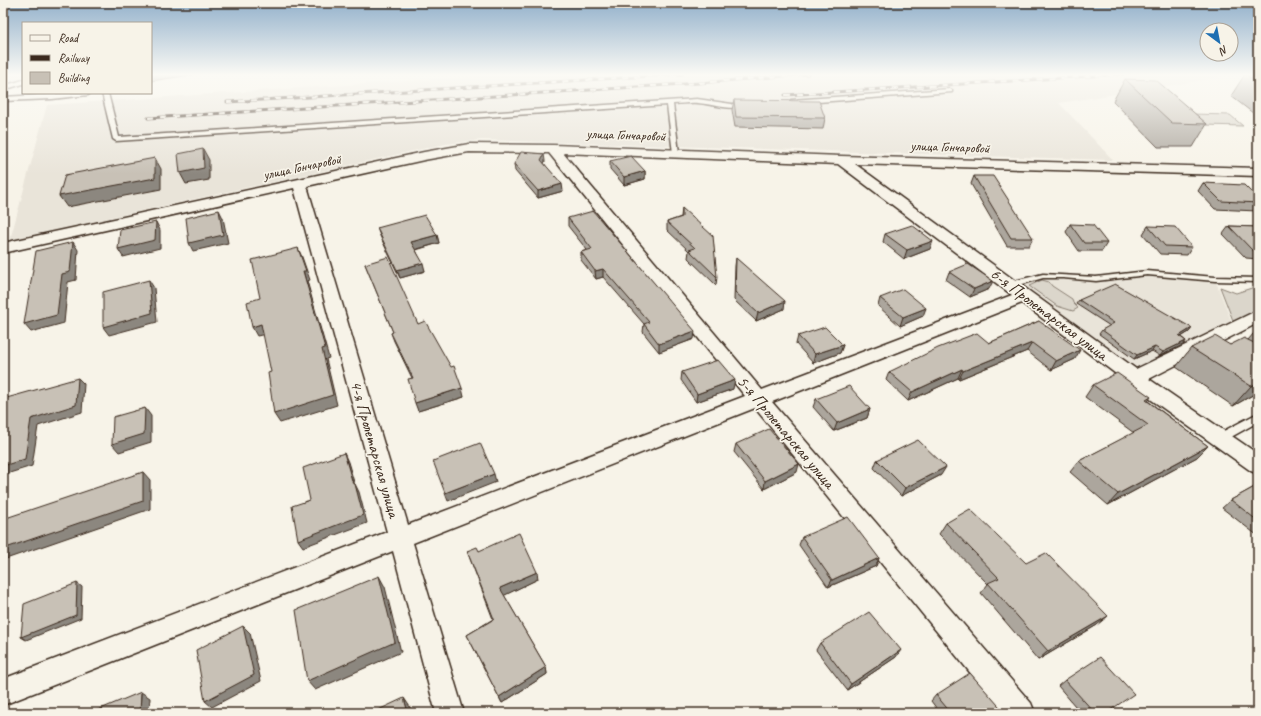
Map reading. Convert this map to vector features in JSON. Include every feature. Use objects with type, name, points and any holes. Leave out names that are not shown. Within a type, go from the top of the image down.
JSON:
[{"type":"street","name":"улица Гончаровой","points":[[3,248],[424,156],[469,148],[553,149],[841,160],[1258,172]]},
{"type":"street","name":"5-я Пролетарская улица","points":[[553,149],[759,400],[1021,713]]},
{"type":"street","name":"6-я Пролетарская улица","points":[[841,160],[1135,378],[1258,466]]},
{"type":"street","name":"4-я Пролетарская улица","points":[[300,184],[450,713]]},
{"type":"street","points":[[3,692],[759,400],[1017,290]]},
{"type":"street","points":[[1135,378],[1216,344],[1258,316]]},
{"type":"lane","points":[[108,107],[116,139],[602,107]]},
{"type":"lane","points":[[671,107],[676,153]]},
{"type":"lane","points":[[1017,290],[1043,276],[1096,279],[1147,274],[1215,279],[1258,280]]},
{"type":"lane","points":[[1220,438],[1258,417]]},
{"type":"shaded area","points":[[46,107],[1063,107],[1113,160],[482,140],[445,144],[10,240]]},
{"type":"shaded area","points":[[1192,114],[1230,115],[1243,126],[1204,125]]},
{"type":"shaded area","points":[[1147,273],[1215,279],[1232,323],[1140,369],[1021,285],[1043,276],[1096,279]]},
{"type":"shaded area","points":[[1042,280],[1049,282],[1052,286],[1072,299],[1073,303],[1078,308],[1073,311],[1057,306],[1029,286]]},
{"type":"shaded area","points":[[1258,286],[1258,311],[1234,323],[1220,287],[1236,293]]},
{"type":"building","points":[[735,107],[821,107],[825,118],[736,117]]},
{"type":"building","points":[[1155,107],[1188,107],[1207,124],[1172,123]]},
{"type":"building","points":[[203,149],[204,168],[180,173],[178,154]]},
{"type":"building","points":[[521,152],[544,154],[541,160],[562,184],[538,191],[514,164]]},
{"type":"building","points":[[631,156],[645,171],[624,177],[610,161]]},
{"type":"building","points":[[155,158],[155,178],[59,196],[65,175]]},
{"type":"building","points":[[974,176],[993,176],[1033,238],[1011,238]]},
{"type":"building","points":[[1203,183],[1244,185],[1258,199],[1258,203],[1221,201]]},
{"type":"building","points":[[682,208],[713,236],[717,277],[689,250],[695,248],[667,222],[682,217]]},
{"type":"building","points":[[219,210],[223,235],[189,243],[186,218]]},
{"type":"building","points":[[593,211],[695,331],[659,344],[644,324],[649,322],[603,269],[595,271],[581,252],[592,249],[568,218]]},
{"type":"building","points":[[425,215],[437,235],[411,242],[423,263],[397,270],[377,228]]},
{"type":"building","points":[[156,222],[155,240],[118,249],[120,230]]},
{"type":"building","points":[[1070,224],[1093,225],[1107,243],[1084,243]]},
{"type":"building","points":[[912,225],[933,241],[907,250],[885,234]]},
{"type":"building","points":[[1148,226],[1175,227],[1192,247],[1165,246]]},
{"type":"building","points":[[1229,226],[1258,227],[1258,250],[1252,250]]},
{"type":"building","points":[[73,242],[70,272],[62,274],[57,315],[24,324],[36,251]]},
{"type":"building","points":[[298,248],[306,271],[303,271],[325,348],[322,349],[333,395],[274,414],[268,373],[271,372],[261,324],[252,327],[247,302],[260,298],[252,260]]},
{"type":"building","points":[[388,257],[418,324],[425,321],[451,367],[454,366],[462,388],[415,403],[408,379],[413,378],[391,333],[393,332],[365,264]]},
{"type":"building","points":[[736,258],[785,301],[758,313],[735,292]]},
{"type":"building","points":[[968,264],[993,281],[974,289],[949,272]]},
{"type":"building","points":[[149,280],[152,313],[103,327],[103,292]]},
{"type":"building","points":[[1115,284],[1192,328],[1179,336],[1186,341],[1163,352],[1155,347],[1137,355],[1102,330],[1114,323],[1079,300]]},
{"type":"building","points":[[903,289],[926,308],[903,317],[880,298]]},
{"type":"building","points":[[1039,321],[1080,350],[1056,361],[1032,343],[963,371],[962,369],[912,392],[889,372],[938,348],[977,333],[989,343]]},
{"type":"building","points":[[825,327],[843,345],[815,354],[798,336]]},
{"type":"building","points":[[1215,336],[1230,345],[1244,338],[1258,345],[1258,383],[1251,386],[1191,348]]},
{"type":"building","points":[[718,360],[735,380],[697,394],[682,372]]},
{"type":"building","points":[[1117,373],[1151,397],[1146,400],[1208,446],[1118,494],[1079,461],[1148,425],[1093,385]]},
{"type":"building","points":[[78,378],[76,405],[31,419],[25,459],[3,466],[3,399]]},
{"type":"building","points":[[849,386],[870,409],[837,423],[816,399]]},
{"type":"building","points":[[145,408],[144,434],[112,444],[113,417]]},
{"type":"building","points":[[769,429],[799,464],[765,481],[736,444]]},
{"type":"building","points":[[918,440],[946,467],[905,488],[877,460]]},
{"type":"building","points":[[480,443],[494,474],[445,493],[433,461]]},
{"type":"building","points":[[344,453],[353,484],[355,484],[363,515],[298,540],[292,506],[310,500],[303,468]]},
{"type":"building","points":[[143,472],[143,501],[3,549],[3,519]]},
{"type":"building","points":[[1258,485],[1258,521],[1231,500]]},
{"type":"building","points":[[970,509],[1026,563],[1046,553],[1108,616],[1048,651],[988,583],[999,578],[946,523]]},
{"type":"building","points":[[848,517],[879,558],[832,580],[802,537]]},
{"type":"building","points":[[519,533],[537,572],[500,588],[546,667],[499,697],[467,635],[494,619],[467,551],[477,547],[479,551]]},
{"type":"building","points":[[379,576],[395,642],[307,681],[296,610]]},
{"type":"building","points":[[77,583],[76,615],[21,637],[24,604]]},
{"type":"building","points":[[869,612],[901,650],[851,684],[820,643]]},
{"type":"building","points":[[243,626],[254,675],[205,701],[196,650]]},
{"type":"building","points":[[1100,657],[1134,694],[1106,713],[1095,713],[1065,680]]},
{"type":"building","points":[[970,673],[1005,713],[951,713],[936,695]]},
{"type":"building","points":[[141,692],[140,713],[91,713]]},
{"type":"building","points":[[404,698],[408,713],[372,713]]},
{"type":"railway","points":[[148,118],[315,107]]}]
